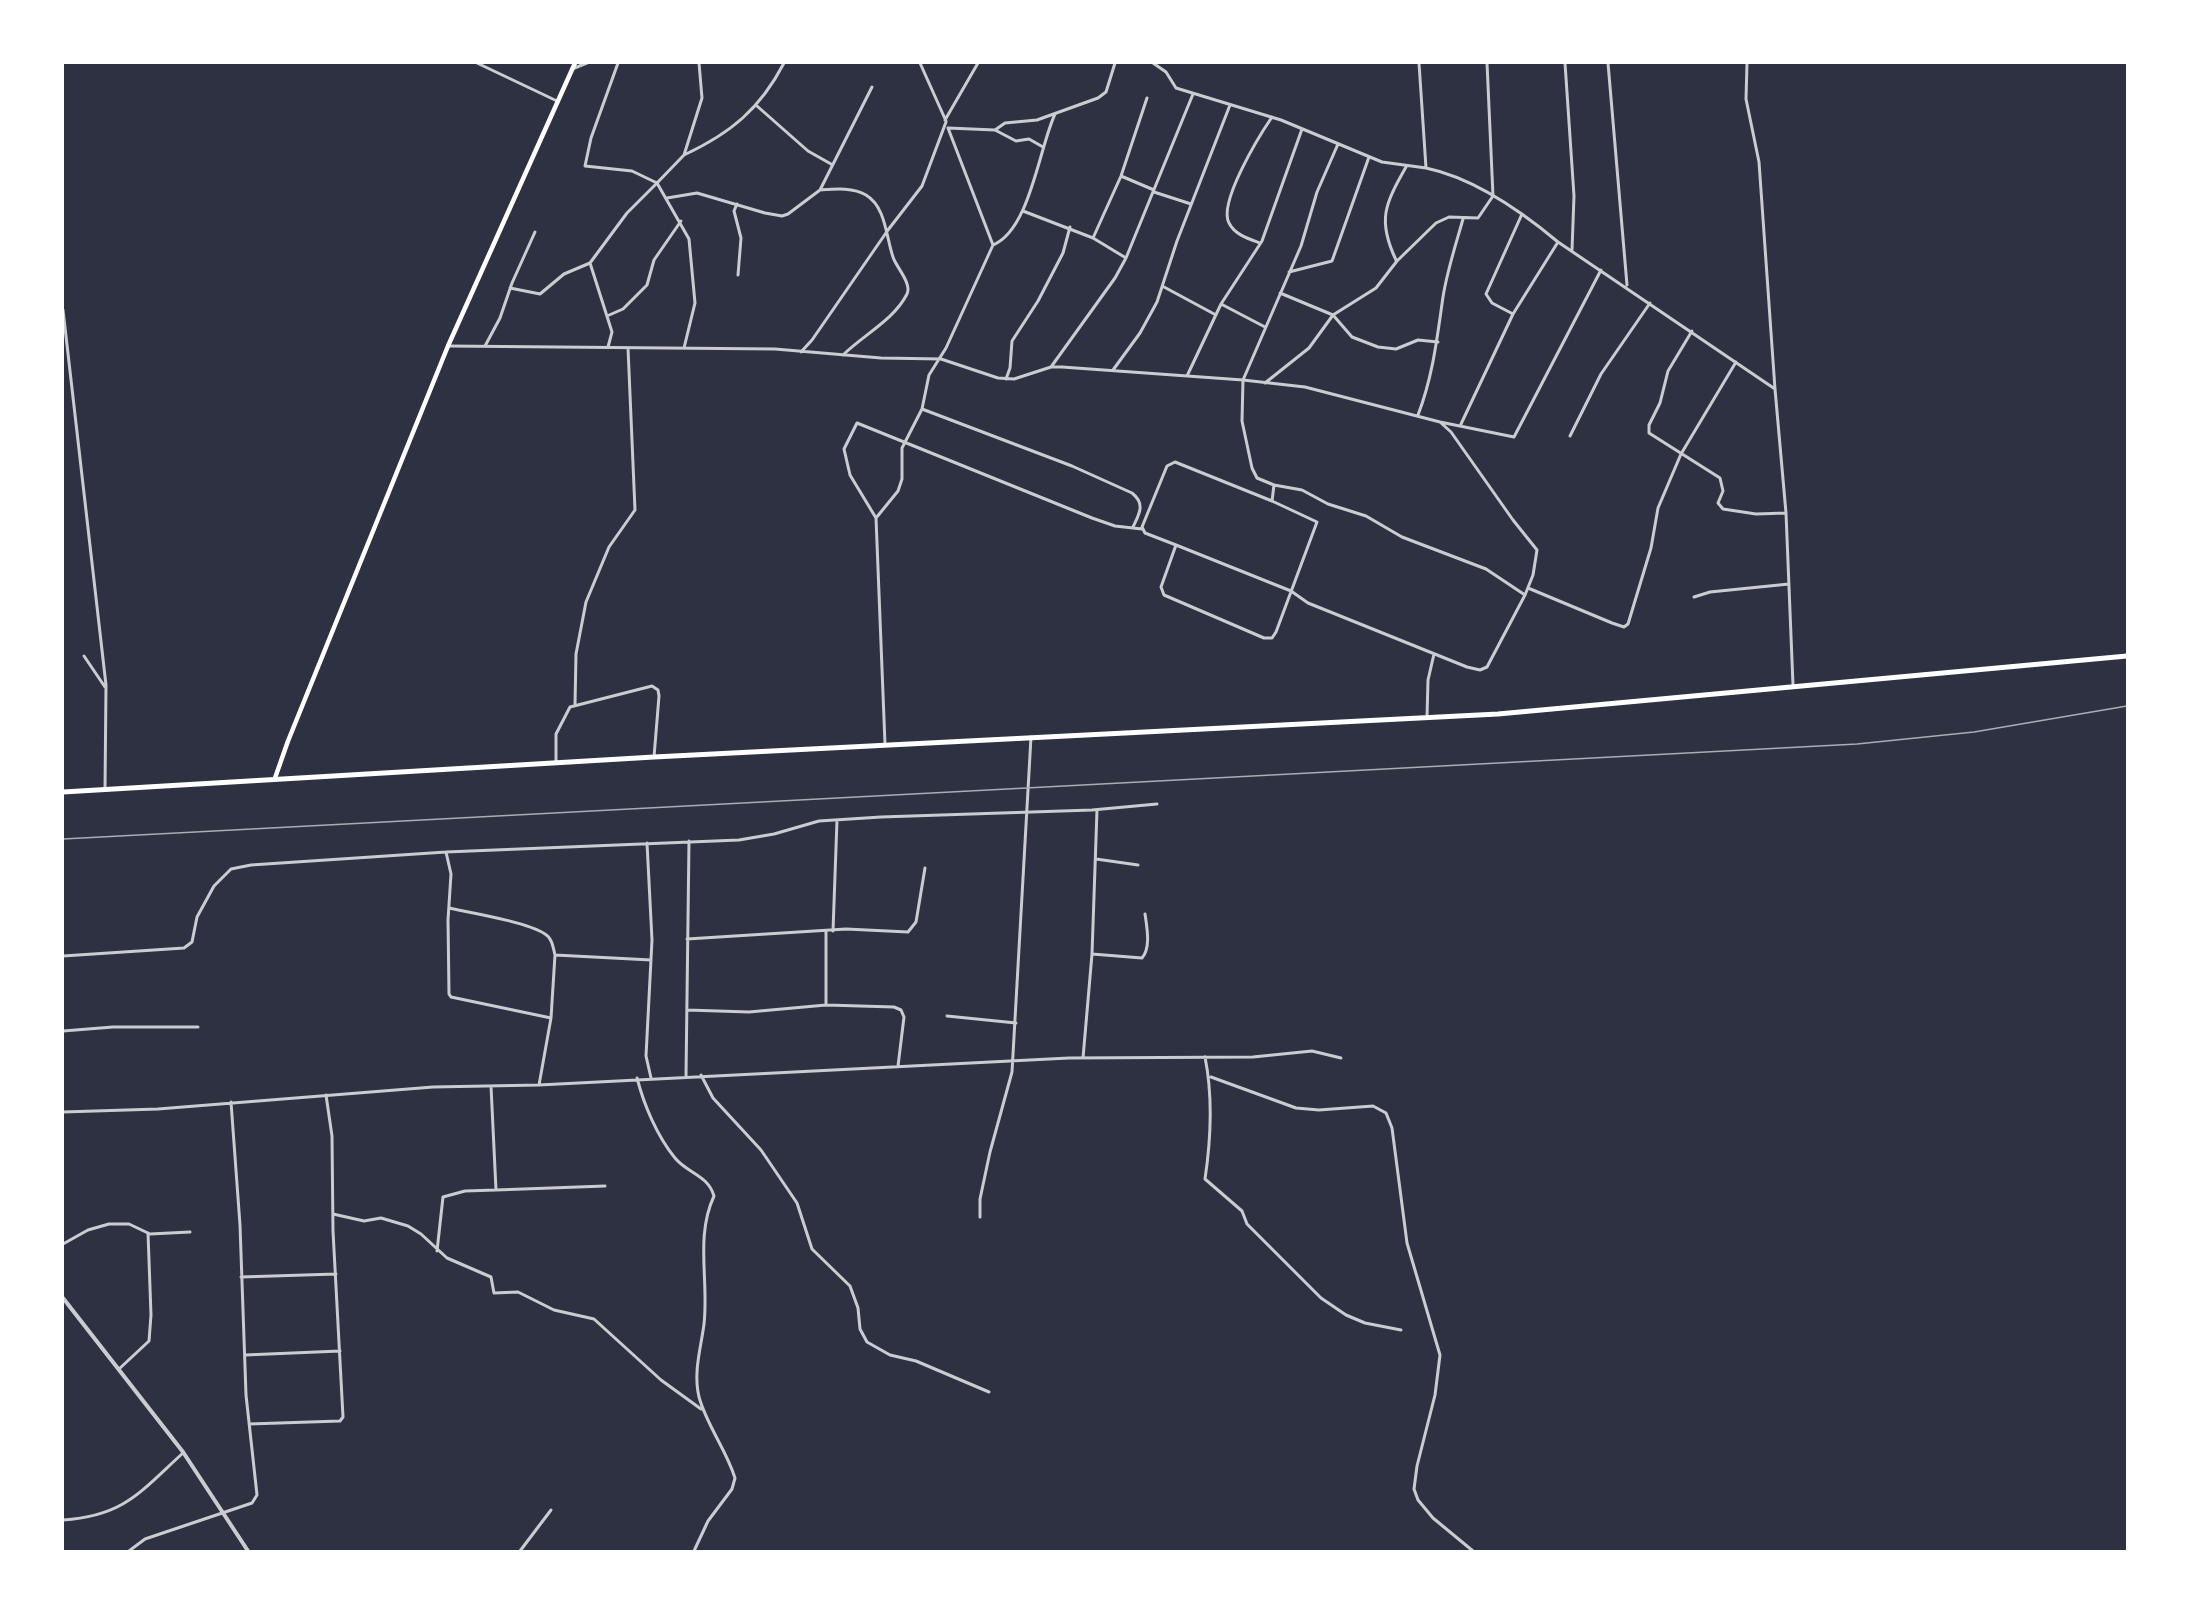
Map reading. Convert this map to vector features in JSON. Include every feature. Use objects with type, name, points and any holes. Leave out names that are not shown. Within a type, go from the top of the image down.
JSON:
[{"type":"highway","points":[[63,792],[654,757],[1427,718],[1531,711],[2127,656]]},
{"type":"main road","points":[[275,778],[448,346],[575,63]]},
{"type":"street","points":[[477,63],[557,101]]},
{"type":"street","points":[[572,69],[587,63]]},
{"type":"street","points":[[618,63],[591,138],[585,166],[632,171],[657,183],[681,221],[689,239],[695,295],[684,348]]},
{"type":"street","points":[[684,155],[702,98],[699,63]]},
{"type":"street","points":[[510,288],[540,294],[564,274],[590,263],[627,213],[684,155],[720,138],[757,106],[784,63]]},
{"type":"street","points":[[876,518],[898,491],[902,479],[900,458],[903,443],[922,409],[929,375],[941,359],[993,245],[946,121],[920,63]]},
{"type":"street","points":[[801,352],[812,340],[888,230],[922,186],[946,121],[978,63]]},
{"type":"street","points":[[995,130],[1005,123],[1038,120],[1103,96],[1109,87],[1114,63]]},
{"type":"street","points":[[1154,63],[1166,72],[1173,87],[1272,117],[1369,157],[1406,167],[1426,168],[1447,174],[1493,196],[1775,389]]},
{"type":"street","points":[[1419,63],[1426,168]]},
{"type":"street","points":[[1265,383],[1309,348],[1333,315],[1376,288],[1396,261],[1436,223],[1449,217],[1463,219],[1481,217],[1493,196],[1487,63]]},
{"type":"street","points":[[1565,63],[1575,196],[1572,250]]},
{"type":"street","points":[[1608,63],[1628,287]]},
{"type":"street","points":[[1747,63],[1746,99],[1759,162],[1786,513],[1793,687]]},
{"type":"street","points":[[667,198],[697,193],[782,216],[788,214],[820,190],[831,164],[872,87]]},
{"type":"street","points":[[1051,367],[1115,278],[1126,258],[1193,94]]},
{"type":"street","points":[[1093,238],[1121,176],[1147,98]]},
{"type":"street","points":[[1113,370],[1149,319],[1164,287],[1191,204],[1230,105]]},
{"type":"street","points":[[757,106],[808,151],[831,164]]},
{"type":"street","points":[[993,245],[1002,242],[1023,211],[1043,147],[1044,136],[1055,114]]},
{"type":"street","points":[[1260,243],[1235,231],[1229,223],[1227,209],[1246,160],[1272,117]]},
{"type":"street","points":[[948,128],[995,130],[1016,141],[1029,139],[1043,147]]},
{"type":"street","points":[[1187,376],[1221,304],[1260,243],[1302,128]]},
{"type":"street","points":[[1338,144],[1323,176],[1301,246],[1243,380],[1242,421],[1252,468],[1257,478],[1275,486],[1302,490],[1328,504],[1366,516],[1402,537],[1486,569],[1525,595]]},
{"type":"street","points":[[1289,272],[1332,261],[1369,157]]},
{"type":"street","points":[[1396,261],[1385,238],[1384,227],[1391,197],[1406,167]]},
{"type":"street","points":[[1121,176],[1191,204]]},
{"type":"street","points":[[820,190],[864,193],[874,202],[888,230],[893,257],[908,285],[906,295],[877,328],[859,339],[843,355]]},
{"type":"street","points":[[737,204],[735,211],[741,238],[738,275]]},
{"type":"street","points":[[1023,211],[1070,227],[1126,258]]},
{"type":"street","points":[[1513,314],[1492,303],[1486,294],[1522,214]]},
{"type":"street","points":[[1418,415],[1427,392],[1438,342],[1446,283],[1463,219]]},
{"type":"street","points":[[608,316],[630,303],[647,285],[654,260],[681,221]]},
{"type":"street","points":[[1006,379],[1010,368],[1012,341],[1038,301],[1063,253],[1070,227]]},
{"type":"street","points":[[485,346],[500,318],[510,288],[535,232]]},
{"type":"street","points":[[1461,424],[1513,314],[1558,242]]},
{"type":"street","points":[[590,263],[612,332],[608,347]]},
{"type":"street","points":[[448,346],[684,348],[941,359],[1006,379],[1020,378],[1051,367],[1243,380],[1327,391],[1440,422],[1461,424],[1514,437],[1601,270]]},
{"type":"street","points":[[1164,287],[1216,315]]},
{"type":"street","points":[[1280,293],[1333,315],[1352,337],[1378,347],[1396,349],[1418,340],[1438,342]]},
{"type":"street","points":[[1570,436],[1601,374],[1650,303]]},
{"type":"street","points":[[1221,304],[1266,327]]},
{"type":"street","points":[[63,310],[106,688],[105,790]]},
{"type":"street","points":[[1692,331],[1668,371],[1660,403],[1648,430],[1652,436],[1720,478],[1723,490],[1718,502],[1723,509],[1756,514],[1786,513]]},
{"type":"street","points":[[575,705],[576,654],[586,602],[609,548],[635,510],[629,418],[631,395],[628,348]]},
{"type":"street","points":[[1528,588],[1612,623],[1624,627],[1628,624],[1651,548],[1658,508],[1682,454],[1736,362]]},
{"type":"street","points":[[922,409],[1072,466],[1132,493],[1139,500],[1141,508],[1133,527]]},
{"type":"street","points":[[885,746],[876,518],[850,475],[844,450],[857,423],[1115,526],[1142,529],[1291,591],[1308,603],[1434,654],[1475,669],[1483,669],[1487,667],[1525,595],[1537,550],[1440,422]]},
{"type":"street","points":[[1142,529],[1167,466],[1172,462],[1272,501],[1317,522],[1274,635],[1264,638],[1164,595],[1161,587],[1176,545]]},
{"type":"street","points":[[1272,501],[1275,486]]},
{"type":"street","points":[[1694,597],[1710,592],[1789,584]]},
{"type":"street","points":[[1427,718],[1428,680],[1434,654]]},
{"type":"street","points":[[84,656],[106,688]]},
{"type":"street","points":[[556,764],[556,734],[566,712],[575,705],[648,687],[656,687],[659,696],[654,757]]},
{"type":"street","points":[[980,1217],[980,1199],[1012,1062],[1031,737]]},
{"type":"street","points":[[63,956],[184,948],[192,942],[197,917],[214,886],[231,869],[251,865],[446,852],[740,840],[774,834],[819,821],[1097,810],[1157,804]]},
{"type":"street","points":[[1083,1058],[1092,954],[1090,938],[1097,810]]},
{"type":"street","points":[[833,931],[837,820]]},
{"type":"street","points":[[686,1076],[689,841]]},
{"type":"street","points":[[647,843],[651,891],[652,989],[646,1056],[651,1078]]},
{"type":"street","points":[[446,852],[451,874],[449,994],[452,997],[550,1018]]},
{"type":"street","points":[[1096,859],[1138,865]]},
{"type":"street","points":[[687,939],[857,929],[900,932],[911,930],[916,922],[925,868]]},
{"type":"street","points":[[449,908],[546,934],[552,941],[555,955],[550,1018],[539,1085]]},
{"type":"street","points":[[1092,954],[1142,958],[1146,953],[1147,939],[1145,914]]},
{"type":"street","points":[[826,931],[826,1005]]},
{"type":"street","points":[[555,955],[651,960]]},
{"type":"street","points":[[687,1010],[749,1012],[826,1005],[888,1006],[901,1010],[904,1023],[898,1066]]},
{"type":"street","points":[[947,1016],[1016,1023]]},
{"type":"street","points":[[63,1030],[113,1027],[198,1027]]},
{"type":"street","points":[[63,1112],[158,1109],[433,1087],[539,1085],[637,1078],[1083,1058],[1253,1057],[1312,1052],[1341,1058]]},
{"type":"street","points":[[1205,1057],[1211,1077],[1210,1141],[1205,1179],[1242,1211],[1247,1224],[1321,1298],[1354,1319],[1401,1330]]},
{"type":"street","points":[[700,1076],[713,1098],[757,1144],[797,1203],[812,1249],[850,1286],[858,1308],[860,1329],[867,1342],[890,1355],[916,1361],[989,1392]]},
{"type":"street","points":[[1211,1077],[1296,1108],[1319,1110],[1373,1106],[1386,1113],[1392,1128],[1407,1243],[1440,1355],[1435,1395],[1417,1466],[1414,1489],[1418,1500],[1433,1518],[1473,1551]]},
{"type":"street","points":[[637,1078],[642,1096],[663,1141],[676,1160],[705,1180],[714,1196],[702,1233],[704,1324],[697,1359],[698,1393],[703,1410],[735,1478],[732,1489],[708,1521],[693,1551]]},
{"type":"street","points":[[491,1086],[496,1190]]},
{"type":"street","points":[[249,1424],[342,1419],[332,1136],[327,1095]]},
{"type":"street","points":[[129,1551],[145,1539],[252,1503],[257,1496],[249,1424],[240,1225],[231,1102]]},
{"type":"street","points":[[437,1252],[444,1197],[465,1191],[605,1186]]},
{"type":"street","points":[[333,1214],[351,1220],[381,1218],[408,1226],[422,1234],[437,1252],[491,1277],[494,1293],[518,1292],[554,1310],[594,1319],[661,1380],[703,1410]]},
{"type":"street","points":[[63,1244],[88,1230],[109,1224],[129,1224],[148,1233],[190,1232]]},
{"type":"street","points":[[118,1369],[149,1341],[151,1315],[148,1233]]},
{"type":"street","points":[[241,1277],[336,1274]]},
{"type":"street","points":[[63,1298],[183,1452],[248,1551]]},
{"type":"street","points":[[245,1355],[340,1351]]},
{"type":"street","points":[[63,1520],[101,1516],[116,1509],[140,1492],[183,1452]]},
{"type":"street","points":[[520,1551],[551,1510]]},
{"type":"railway","points":[[63,839],[1857,744],[1974,732],[2127,706]]}]
